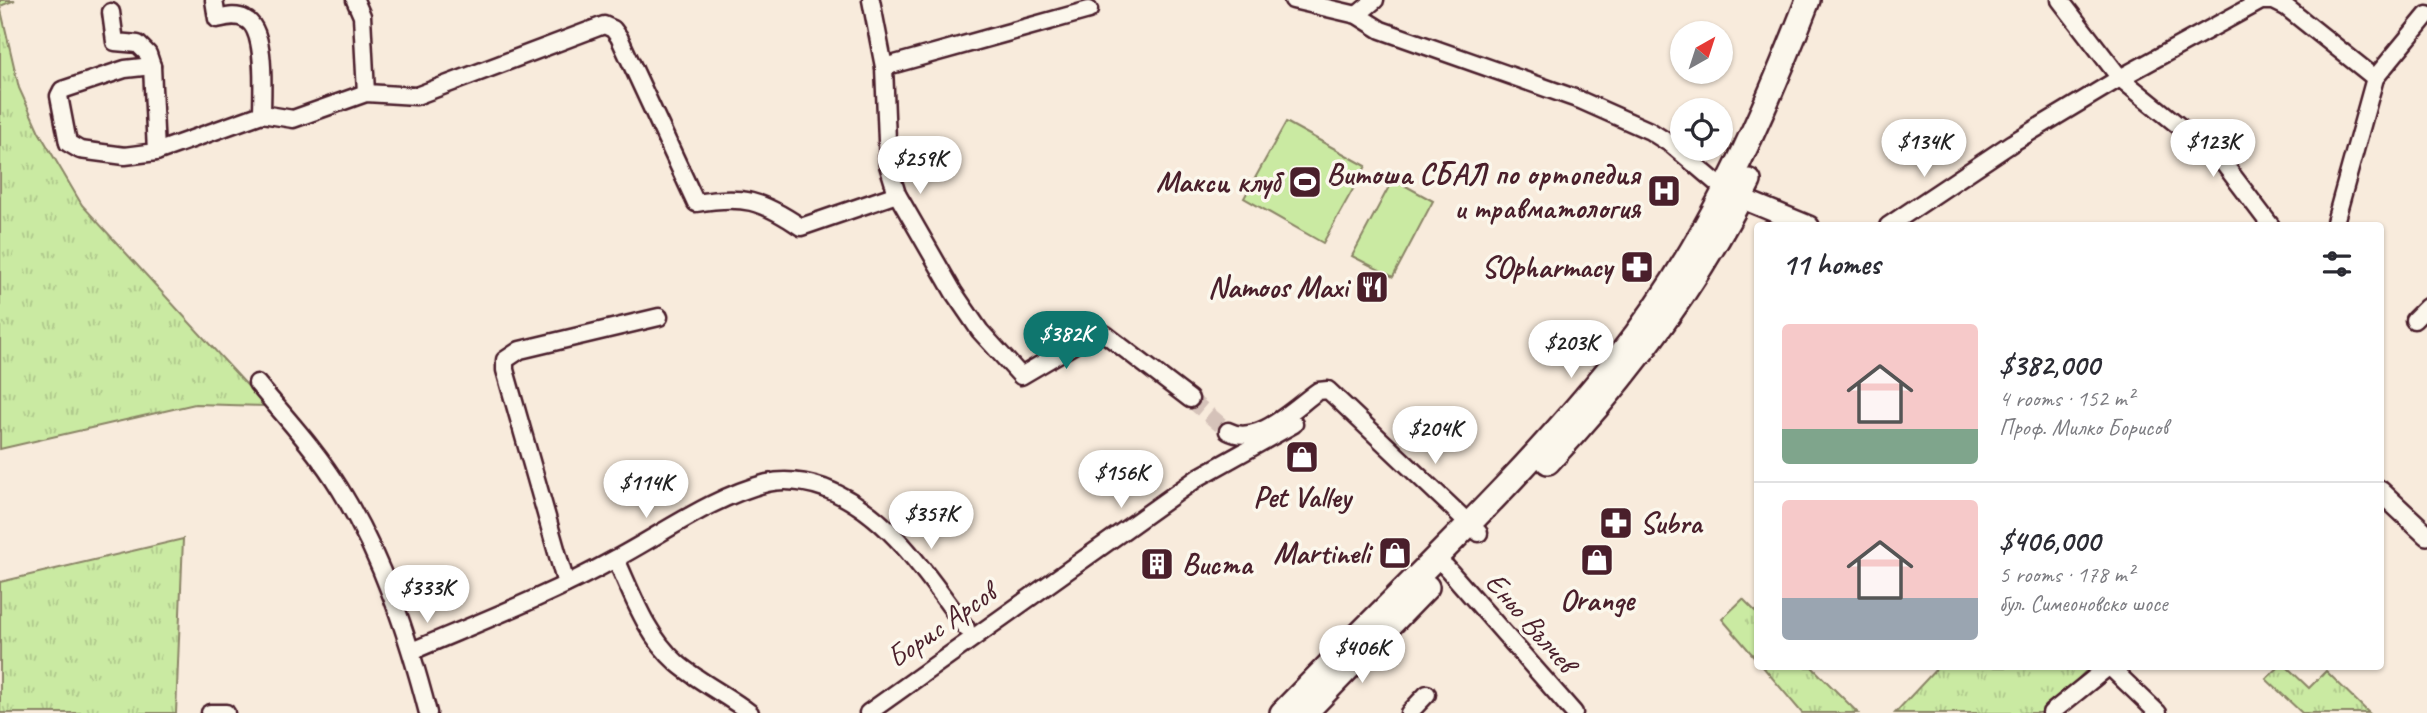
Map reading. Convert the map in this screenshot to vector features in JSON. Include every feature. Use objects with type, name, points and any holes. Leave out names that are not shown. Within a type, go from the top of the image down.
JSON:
[{"type":"main road","points":[[1733,195],[1808,0]]},
{"type":"main road","points":[[1305,713],[1447,567],[1474,528],[1618,358],[1733,195],[1823,0]]},
{"type":"main road","points":[[1282,713],[1474,528]]},
{"type":"street","points":[[214,0],[217,19],[235,16],[246,19],[256,29],[260,41],[262,114]]},
{"type":"street","points":[[355,0],[362,16],[366,93]]},
{"type":"street","points":[[871,0],[884,67],[888,165],[897,194],[980,331],[1021,376],[1097,333],[1115,340],[1190,399]]},
{"type":"street","points":[[1293,0],[1369,23],[1620,117],[1672,145],[1733,195],[1800,222]]},
{"type":"street","points":[[1369,23],[1375,0]]},
{"type":"street","points":[[2060,0],[2120,78],[2221,160],[2269,222]]},
{"type":"street","points":[[1894,222],[2012,143],[2120,78],[2248,7],[2274,1],[2375,78]]},
{"type":"street","points":[[884,67],[1089,10]]},
{"type":"street","points":[[111,12],[115,42],[138,44],[148,54],[152,66],[156,152]]},
{"type":"street","points":[[2335,222],[2375,78],[2427,15]]},
{"type":"street","points":[[152,66],[125,69],[66,87],[60,96],[65,137],[73,147],[125,156],[156,152],[262,114],[293,119],[366,93],[416,96],[594,26],[604,25],[613,29],[619,37],[696,203],[731,197],[760,204],[801,227],[897,194]]},
{"type":"street","points":[[2414,320],[2427,307]]},
{"type":"street","points":[[566,584],[505,370],[505,360],[520,350],[659,317]]},
{"type":"street","points":[[257,383],[340,488],[376,559],[412,651],[428,713]]},
{"type":"street","points":[[1227,431],[1243,436],[1265,429],[1318,391],[1328,390],[1474,528]]},
{"type":"street","name":"Борис Арсов","points":[[867,713],[1199,477],[1294,424]]},
{"type":"street","points":[[412,651],[566,584],[695,513],[770,482],[786,480],[823,488],[861,507],[913,557],[966,628]]},
{"type":"street","points":[[2384,495],[2427,535]]},
{"type":"street","points":[[615,559],[649,630],[660,646],[678,664],[750,713]]},
{"type":"street","name":"Еньо Вълчев","points":[[1447,567],[1574,713]]},
{"type":"street","points":[[2051,713],[2105,670]]},
{"type":"street","points":[[2112,670],[2158,713]]},
{"type":"street","points":[[1409,713],[1427,694]]},
{"type":"green space","points":[[0,0],[15,0],[0,6]]},
{"type":"green space","points":[[0,6],[19,88],[39,132],[82,205],[266,406],[195,404],[0,449]]},
{"type":"green space","name":"Макси клуб","points":[[1286,122],[1366,166],[1323,243],[1244,198]]},
{"type":"green space","points":[[1393,179],[1433,201],[1393,277],[1352,256]]},
{"type":"green space","points":[[183,539],[176,713],[0,713],[0,582]]},
{"type":"green space","points":[[1743,599],[1754,610],[1754,656],[1722,619]]},
{"type":"green space","points":[[1766,670],[1815,670],[1858,713],[1802,713]]},
{"type":"green space","points":[[1935,670],[2087,670],[2044,713],[1895,713]]},
{"type":"green space","points":[[2276,670],[2290,670],[2309,688],[2326,671],[2369,713],[2302,713],[2266,679]]},
{"type":"tunnel","points":[[1190,399],[1228,431]]},
{"type":"place","name":"Макси клуб","points":[[1305,182]]},
{"type":"place","name":"Витоша СБАЛ по ортопедия и травматология","points":[[1664,191]]},
{"type":"place","name":"SOpharmacy","points":[[1637,267]]},
{"type":"place","name":"Namoos Maxi","points":[[1372,287]]},
{"type":"place","name":"Pet Valley","points":[[1302,457]]},
{"type":"place","name":"Subra","points":[[1616,523]]},
{"type":"place","name":"Martineli","points":[[1395,553]]},
{"type":"place","name":"Orange","points":[[1597,560]]},
{"type":"place","name":"Виста","points":[[1157,564]]}]
